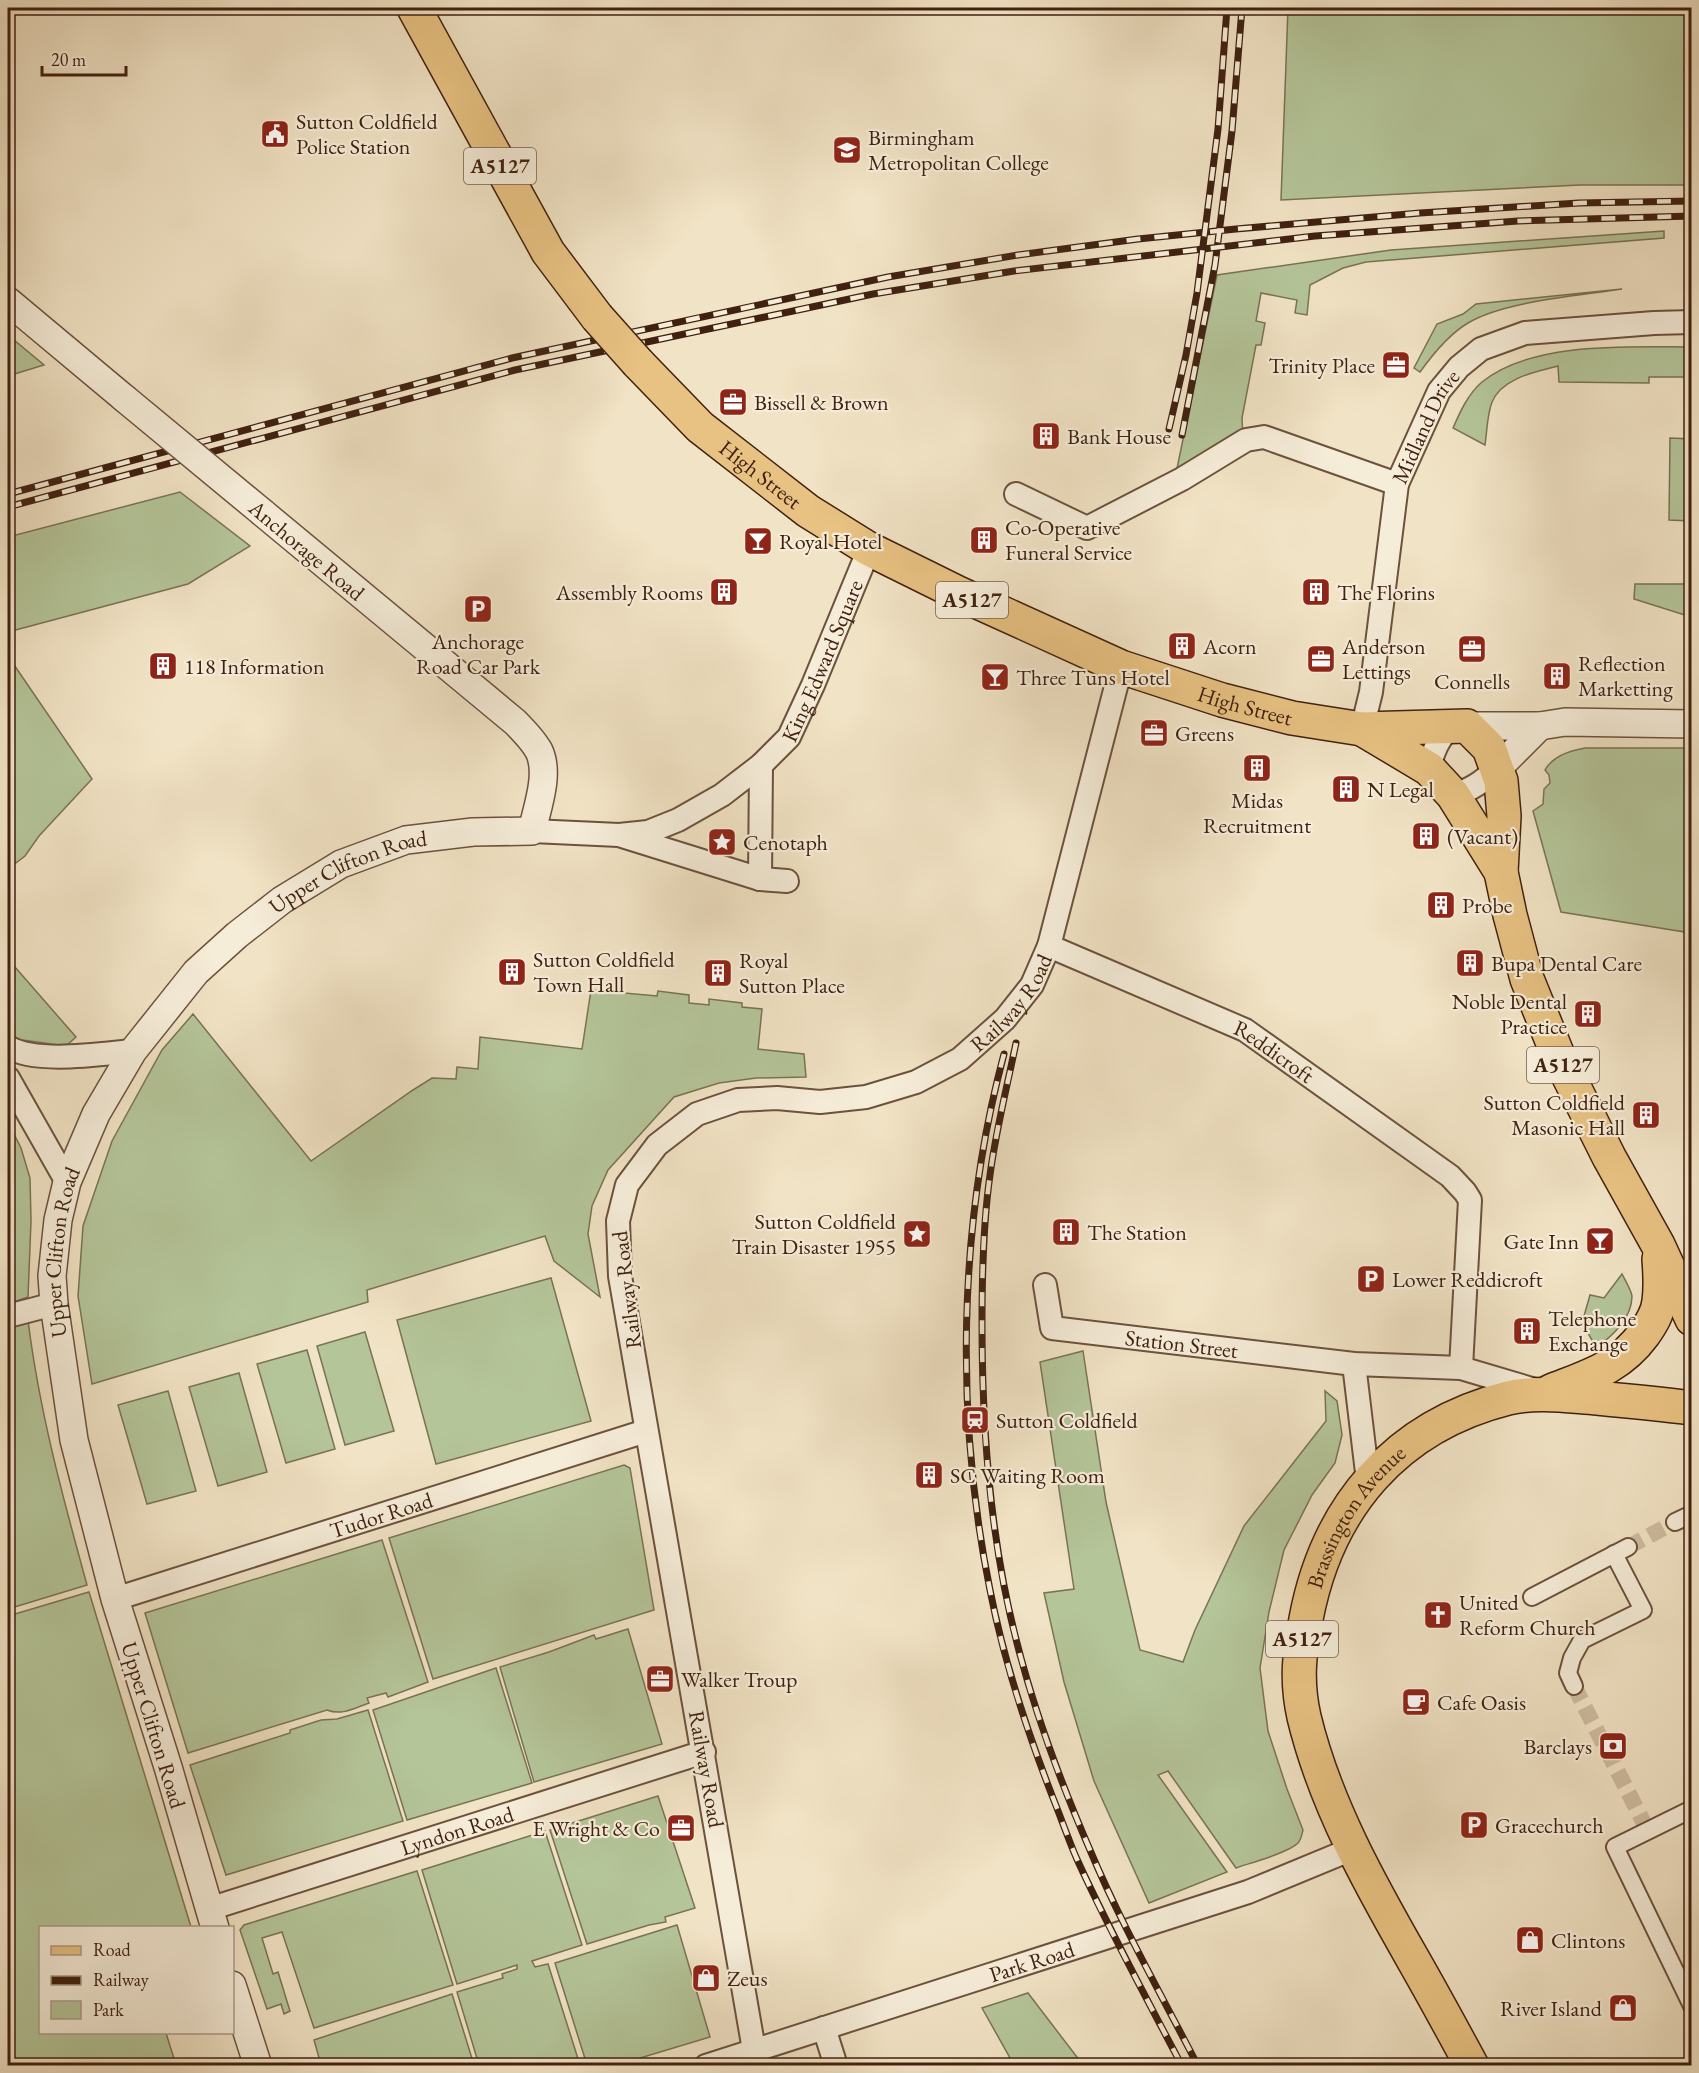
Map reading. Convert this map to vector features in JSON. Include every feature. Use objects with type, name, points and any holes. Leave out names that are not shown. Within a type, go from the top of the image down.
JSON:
[{"type":"main road","name":"High Street","points":[[414,8],[548,252],[597,317],[700,427],[808,510],[869,549],[958,593],[1121,667],[1222,700],[1292,718],[1362,729],[1459,726]]},
{"type":"main road","points":[[1459,726],[1489,748],[1498,768],[1504,816],[1501,872]]},
{"type":"main road","name":"High Street","points":[[1362,729],[1429,769]]},
{"type":"main road","name":"A5127","points":[[1429,769],[1453,795],[1501,872],[1527,979],[1557,1053],[1609,1157],[1658,1245],[1659,1302],[1652,1324],[1635,1347],[1603,1371],[1545,1393]]},
{"type":"main road","points":[[1658,1245],[1692,1281]]},
{"type":"main road","points":[[1658,1245],[1692,1319]]},
{"type":"main road","name":"Brassington Avenue","points":[[1472,2066],[1352,1849],[1317,1764],[1298,1683],[1299,1656],[1312,1588],[1338,1526],[1368,1482],[1388,1460],[1412,1441],[1469,1410],[1510,1397],[1545,1393],[1692,1408]]},
{"type":"street","name":"Anchorage Road","points":[[8,302],[515,722],[540,753],[543,768],[532,831]]},
{"type":"street","name":"Midland Drive","points":[[1362,729],[1371,692],[1397,484],[1439,391],[1459,367],[1481,349],[1525,333],[1654,322],[1692,322]]},
{"type":"street","points":[[1016,494],[1087,528],[1182,479],[1246,440],[1264,437],[1397,484]]},
{"type":"street","name":"King Edward Square","points":[[532,831],[620,835],[648,832],[678,820],[722,795],[761,765],[789,736],[813,685],[869,549]]},
{"type":"street","name":"Railway Road","points":[[754,2050],[620,1276],[618,1221],[627,1185],[657,1145],[697,1114],[738,1100],[777,1098],[820,1102],[866,1097],[916,1082],[960,1059],[1005,1019],[1032,985],[1049,946],[1121,667]]},
{"type":"street","name":"High Street","points":[[1459,726],[1540,726],[1565,722],[1692,724]]},
{"type":"street","points":[[1429,769],[1434,748],[1441,736],[1459,726]]},
{"type":"street","points":[[1453,795],[1468,791],[1480,784],[1540,726]]},
{"type":"street","name":"King Edward Square","points":[[620,835],[760,879],[761,765]]},
{"type":"street","name":"Upper Clifton Road","points":[[212,1918],[168,1767],[115,1599],[74,1440],[52,1276],[58,1220],[67,1182],[96,1114],[133,1051],[196,972],[237,934],[282,900],[341,864],[406,840],[473,832],[532,831]]},
{"type":"street","points":[[760,879],[788,881]]},
{"type":"street","name":"Reddicroft","points":[[1049,946],[1245,1030],[1450,1176],[1470,1200],[1461,1368]]},
{"type":"street","points":[[8,1047],[16,1052],[58,1057],[133,1051]]},
{"type":"street","points":[[8,1078],[67,1182]]},
{"type":"street","name":"Station Street","points":[[1045,1285],[1052,1328],[1354,1364],[1461,1368],[1545,1393]]},
{"type":"street","points":[[8,1316],[54,1304]]},
{"type":"street","points":[[1354,1364],[1368,1482]]},
{"type":"street","name":"Tudor Road","points":[[115,1599],[646,1431]]},
{"type":"street","points":[[1675,1522],[1692,1514]]},
{"type":"street","points":[[1532,1597],[1621,1550],[1643,1610],[1582,1640],[1572,1658],[1568,1673],[1574,1686]]},
{"type":"street","name":"Lyndon Road","points":[[212,1918],[704,1752]]},
{"type":"street","points":[[1692,1809],[1615,1847],[1692,2006]]},
{"type":"street","name":"Park Road","points":[[706,2066],[1248,1892],[1352,1849]]},
{"type":"street","points":[[234,1990],[258,2066]]},
{"type":"street","points":[[824,2028],[836,2066]]},
{"type":"green space","points":[[1288,8],[1691,8],[1684,71],[1691,72],[1691,185],[1580,185],[1281,200]]},
{"type":"green space","points":[[1664,231],[1664,238],[1366,262],[1343,268],[1310,285],[1307,315],[1295,313],[1297,300],[1261,293],[1256,321],[1265,323],[1261,345],[1256,345],[1242,418],[1243,438],[1174,483],[1217,275],[1391,250]]},
{"type":"green space","points":[[1622,289],[1542,300],[1501,309],[1468,323],[1436,351],[1420,372],[1414,368],[1437,324],[1463,314],[1476,304]]},
{"type":"green space","points":[[8,335],[44,365],[8,376]]},
{"type":"green space","points":[[1691,347],[1691,411],[1690,377],[1649,377],[1649,383],[1559,382],[1558,366],[1520,377],[1503,387],[1492,402],[1485,445],[1453,428],[1469,398],[1482,382],[1503,369],[1527,359],[1583,349]]},
{"type":"green space","points":[[1670,438],[1691,439],[1691,521],[1669,520]]},
{"type":"green space","points":[[180,492],[250,546],[188,584],[8,632],[8,537]]},
{"type":"green space","points":[[1635,584],[1691,584],[1691,617],[1634,599]]},
{"type":"green space","points":[[8,656],[92,779],[39,836],[25,856],[8,869]]},
{"type":"green space","points":[[1585,748],[1691,748],[1691,933],[1561,912],[1533,811],[1543,804],[1544,789],[1550,783],[1549,775],[1545,770],[1548,765],[1562,755]]},
{"type":"green space","points":[[8,959],[76,1037],[66,1046],[8,1038]]},
{"type":"green space","points":[[591,990],[657,996],[658,991],[689,995],[689,1003],[709,1005],[709,999],[742,1003],[742,1007],[762,1009],[758,1049],[804,1054],[806,1077],[756,1078],[719,1083],[674,1097],[608,1170],[592,1206],[588,1234],[600,1297],[554,1261],[545,1236],[367,1290],[368,1302],[92,1384],[78,1296],[83,1226],[112,1141],[162,1050],[193,1014],[311,1161],[432,1078],[456,1079],[457,1067],[478,1069],[480,1037],[582,1049]]},
{"type":"green space","points":[[8,1122],[21,1148],[30,1178],[31,1221],[28,1297],[8,1304]]},
{"type":"green space","points":[[1622,1274],[1632,1296],[1629,1312],[1620,1326],[1596,1347],[1582,1323],[1590,1295],[1604,1298]]},
{"type":"green space","points":[[551,1278],[591,1421],[436,1464],[397,1320]]},
{"type":"green space","points":[[28,1320],[45,1420],[87,1585],[8,1609],[8,1326]]},
{"type":"green space","points":[[365,1332],[394,1431],[345,1445],[317,1346]]},
{"type":"green space","points":[[307,1350],[335,1449],[286,1463],[257,1364]]},
{"type":"green space","points":[[1083,1351],[1106,1502],[1140,1650],[1183,1662],[1195,1630],[1244,1526],[1326,1421],[1325,1391],[1337,1401],[1342,1435],[1335,1463],[1312,1495],[1284,1550],[1269,1612],[1260,1668],[1268,1731],[1303,1830],[1301,1839],[1293,1847],[1236,1868],[1168,1771],[1158,1775],[1227,1872],[1149,1903],[1094,1781],[1064,1682],[1044,1593],[1074,1589],[1040,1362]]},
{"type":"green space","points":[[239,1373],[267,1472],[218,1486],[189,1387]]},
{"type":"green space","points":[[168,1391],[196,1491],[147,1504],[118,1405]]},
{"type":"green space","points":[[624,1465],[630,1468],[654,1610],[433,1679],[389,1538]]},
{"type":"green space","points":[[382,1540],[428,1682],[388,1697],[386,1693],[367,1698],[369,1703],[348,1711],[327,1710],[188,1753],[145,1613]]},
{"type":"green space","points":[[89,1592],[191,1926],[39,1926],[39,2034],[166,2034],[176,2065],[8,2065],[8,1616]]},
{"type":"green space","points":[[628,1629],[662,1744],[534,1782],[500,1667],[594,1635],[596,1639]]},
{"type":"green space","points":[[496,1668],[532,1783],[407,1820],[373,1710]]},
{"type":"green space","points":[[368,1710],[403,1821],[226,1875],[190,1765],[290,1733],[290,1730],[321,1720],[337,1719]]},
{"type":"green space","points":[[658,1796],[695,1908],[665,1917],[666,1922],[587,1944],[550,1830]]},
{"type":"green space","points":[[545,1831],[582,1945],[532,1961],[535,1967],[548,1964],[580,2065],[479,2065],[457,1992],[503,1978],[502,1974],[517,1969],[517,1965],[457,1984],[422,1870]]},
{"type":"green space","points":[[417,1871],[453,1985],[314,2028],[282,1932],[262,1938],[273,1974],[278,1972],[290,2011],[284,2014],[281,2004],[267,2009],[240,1930],[244,1925]]},
{"type":"green space","points":[[677,1925],[710,2037],[617,2065],[587,2065],[555,1963]]},
{"type":"green space","points":[[1028,1993],[1083,2065],[1014,2065],[982,2008]]},
{"type":"green space","points":[[452,1994],[474,2065],[321,2065],[314,2040]]},
{"type":"tunnel","points":[[1628,1547],[1675,1522]]},
{"type":"tunnel","points":[[1574,1686],[1648,1831]]},
{"type":"railway","points":[[1169,429],[1197,293],[1218,129],[1227,8]]},
{"type":"railway","points":[[1182,435],[1215,265],[1232,131],[1242,8]]},
{"type":"railway","points":[[8,494],[512,358],[888,277],[1018,255],[1236,229],[1420,213],[1579,203],[1692,201]]},
{"type":"railway","points":[[8,507],[515,370],[873,294],[1014,271],[1315,236],[1518,221],[1692,216]]},
{"type":"railway","points":[[1016,1043],[992,1158],[983,1268],[982,1364],[986,1445],[1000,1565],[1024,1670],[1049,1748],[1069,1799],[1115,1905],[1198,2066]]},
{"type":"railway","points":[[1004,1054],[977,1186],[970,1254],[967,1322],[967,1390],[971,1457],[990,1590],[1002,1643],[1025,1722],[1073,1850],[1114,1936],[1182,2066]]},
{"type":"place","name":"Sutton Coldfield Police Station","points":[[275,134]]},
{"type":"place","name":"Birmingham Metropolitan College","points":[[847,150]]},
{"type":"place","name":"Trinity Place","points":[[1396,365]]},
{"type":"place","name":"Bissell & Brown","points":[[733,402]]},
{"type":"place","name":"Bank House","points":[[1046,436]]},
{"type":"place","name":"Co-Operative Funeral Service","points":[[984,540]]},
{"type":"place","name":"Royal Hotel","points":[[758,541]]},
{"type":"place","name":"Assembly Rooms","points":[[724,592]]},
{"type":"place","name":"The Florins","points":[[1316,592]]},
{"type":"place","name":"Anchorage Road Car Park","points":[[478,609]]},
{"type":"place","name":"Acorn","points":[[1182,646]]},
{"type":"place","name":"Connells","points":[[1472,649]]},
{"type":"place","name":"Anderson Lettings","points":[[1321,659]]},
{"type":"place","name":"118 Information","points":[[163,666]]},
{"type":"place","name":"Reflection Marketting","points":[[1557,676]]},
{"type":"place","name":"Three Tuns Hotel","points":[[995,677]]},
{"type":"place","name":"Greens","points":[[1154,733]]},
{"type":"place","name":"Midas Recruitment","points":[[1257,768]]},
{"type":"place","name":"N Legal","points":[[1346,789]]},
{"type":"place","name":"(Vacant)","points":[[1426,836]]},
{"type":"place","name":"Cenotaph","points":[[722,842]]},
{"type":"place","name":"Probe","points":[[1441,905]]},
{"type":"place","name":"Bupa Dental Care","points":[[1470,963]]},
{"type":"place","name":"Sutton Coldfield Town Hall","points":[[512,972]]},
{"type":"place","name":"Royal Sutton Place","points":[[718,973]]},
{"type":"place","name":"Noble Dental Practice","points":[[1588,1014]]},
{"type":"place","name":"Sutton Coldfield Masonic Hall","points":[[1646,1115]]},
{"type":"place","name":"The Station","points":[[1066,1232]]},
{"type":"place","name":"Sutton Coldfield Train Disaster 1955","points":[[917,1234]]},
{"type":"place","name":"Gate Inn","points":[[1600,1241]]},
{"type":"place","name":"Lower Reddicroft","points":[[1371,1279]]},
{"type":"place","name":"Telephone Exchange","points":[[1527,1331]]},
{"type":"place","name":"Sutton Coldfield","points":[[975,1420]]},
{"type":"place","name":"SC Waiting Room","points":[[929,1475]]},
{"type":"place","name":"United Reform Church","points":[[1438,1615]]},
{"type":"place","name":"Walker Troup","points":[[660,1679]]},
{"type":"place","name":"Cafe Oasis","points":[[1416,1702]]},
{"type":"place","name":"Barclays","points":[[1613,1746]]},
{"type":"place","name":"Gracechurch","points":[[1474,1825]]},
{"type":"place","name":"E Wright & Co","points":[[681,1828]]},
{"type":"place","name":"Clintons","points":[[1530,1940]]},
{"type":"place","name":"Zeus","points":[[706,1978]]},
{"type":"place","name":"River Island","points":[[1623,2008]]}]
